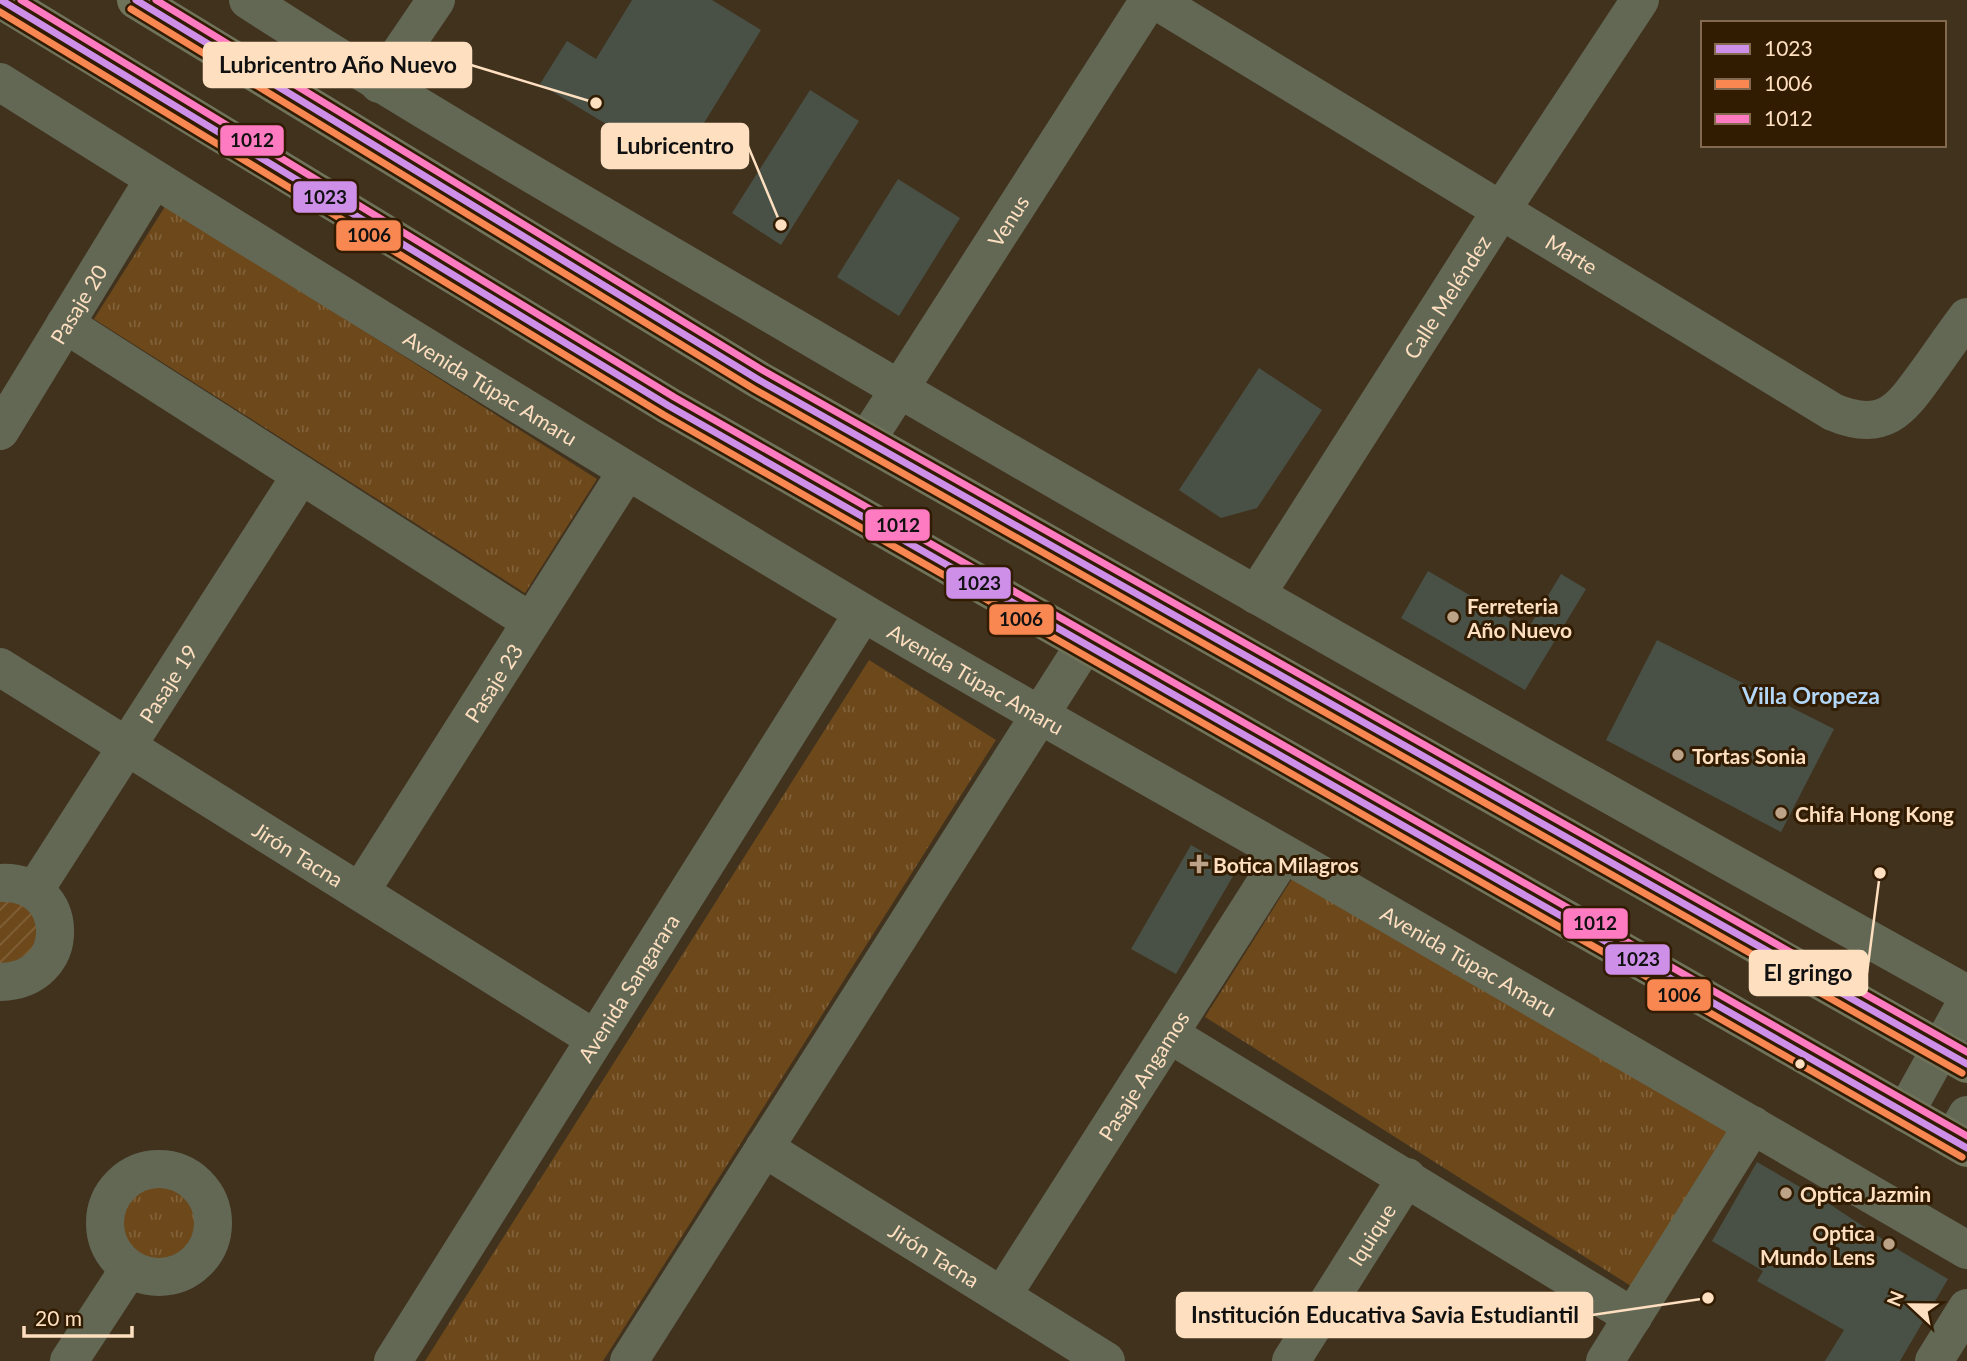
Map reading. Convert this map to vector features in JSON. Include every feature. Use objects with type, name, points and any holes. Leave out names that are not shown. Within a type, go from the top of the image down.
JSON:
[{"type":"highway","points":[[1,0],[669,406],[1905,1113],[1962,1135]]},
{"type":"highway","points":[[136,0],[759,380],[1954,1056]]},
{"type":"street","points":[[248,0],[380,84],[899,389],[1256,595],[1967,993]]},
{"type":"street","points":[[380,84],[436,0]]},
{"type":"street","name":"Venus","points":[[866,441],[1149,0]]},
{"type":"street","name":"Marte","points":[[1155,0],[1833,412],[1855,419],[1881,418],[1904,405],[1967,317]]},
{"type":"street","name":"Calle Meléndez","points":[[1256,595],[1502,209],[1640,0]]},
{"type":"street","name":"Avenida Túpac Amaru","points":[[0,82],[627,471],[863,613],[1967,1250]]},
{"type":"street","name":"Pasaje 20","points":[[0,431],[154,179]]},
{"type":"street","points":[[65,324],[531,622]]},
{"type":"street","name":"Pasaje 23","points":[[359,892],[627,471]]},
{"type":"street","name":"Pasaje 19","points":[[0,982],[18,981],[33,975],[45,963],[53,949],[56,933],[54,917],[46,902],[17,887],[125,745],[301,475]]},
{"type":"street","name":"Avenida Sangarara","points":[[393,1361],[863,613]]},
{"type":"street","points":[[629,1361],[1085,644]]},
{"type":"street","name":"Jirón Tacna","points":[[0,667],[595,1039]]},
{"type":"street","name":"Pasaje Angamos","points":[[1002,1296],[1284,854]]},
{"type":"street","points":[[1905,1113],[1954,1056],[1967,1001]]},
{"type":"street","points":[[1169,1034],[1633,1317]]},
{"type":"street","points":[[1605,1361],[1753,1125]]},
{"type":"street","name":"Jirón Tacna","points":[[764,1148],[1106,1361]]},
{"type":"street","name":"Iquique","points":[[1291,1361],[1407,1177]]},
{"type":"street","points":[[69,1361],[129,1269]]},
{"type":"street","points":[[1934,1361],[1967,1308]]},
{"type":"green space","points":[[166,205],[597,479],[525,593],[94,319]]},
{"type":"green space","points":[[869,660],[996,740],[603,1361],[425,1361]]},
{"type":"green space","points":[[1297,871],[1738,1123],[1631,1286],[1205,1017]]},
{"type":"green space","points":[[0,893],[35,907],[42,944],[0,972]]},
{"type":"green space","points":[[158,1182],[173,1185],[186,1194],[195,1207],[198,1222],[195,1237],[186,1250],[173,1259],[158,1262],[143,1259],[130,1250],[121,1237],[118,1222],[121,1207],[130,1194],[143,1185]]},
{"type":"building","points":[[632,0],[712,0],[761,30],[677,167],[540,84],[567,41],[596,59]]},
{"type":"building","points":[[810,90],[859,121],[781,245],[732,213]]},
{"type":"building","points":[[898,179],[960,218],[899,316],[837,277]]},
{"type":"building","points":[[1259,368],[1322,410],[1257,508],[1221,518],[1179,490]]},
{"type":"building","points":[[1428,571],[1528,629],[1561,574],[1586,589],[1525,690],[1401,618]]},
{"type":"building","points":[[1657,640],[1834,729],[1781,832],[1606,740]]},
{"type":"building","points":[[1191,845],[1236,871],[1176,974],[1131,949]]},
{"type":"building","points":[[1757,1162],[1948,1279],[1900,1361],[1825,1361],[1844,1330],[1757,1281],[1763,1271],[1712,1241]]},
{"type":"transit line","name":"1023","points":[[1,0],[669,406],[1967,1148]]},
{"type":"transit line","name":"1012","points":[[21,0],[674,397],[1967,1136]]},
{"type":"transit line","name":"1023","points":[[136,0],[759,380],[1967,1064]]},
{"type":"transit line","name":"1012","points":[[156,0],[764,371],[1967,1052]]},
{"type":"transit line","name":"1006","points":[[131,9],[754,389],[1962,1073]]},
{"type":"transit line","name":"1006","points":[[0,12],[664,415],[1962,1157]]},
{"type":"place","name":"Lubricentro Año Nuevo","points":[[596,103]]},
{"type":"place","name":"Lubricentro","points":[[781,225]]},
{"type":"place","name":"Ferreteria Año Nuevo","points":[[1453,617]]},
{"type":"place","name":"Tortas Sonia","points":[[1678,755]]},
{"type":"place","name":"Chifa Hong Kong","points":[[1781,813]]},
{"type":"place","name":"Botica Milagros","points":[[1199,864]]},
{"type":"place","name":"El gringo","points":[[1880,873]]},
{"type":"place","name":"Optica Jazmin","points":[[1786,1193]]},
{"type":"place","name":"Optica Mundo Lens","points":[[1889,1244]]},
{"type":"place","name":"Institución Educativa Savia Estudiantil","points":[[1708,1298]]},
{"type":"district","name":"Villa Oropeza","points":[[1811,695]]}]
